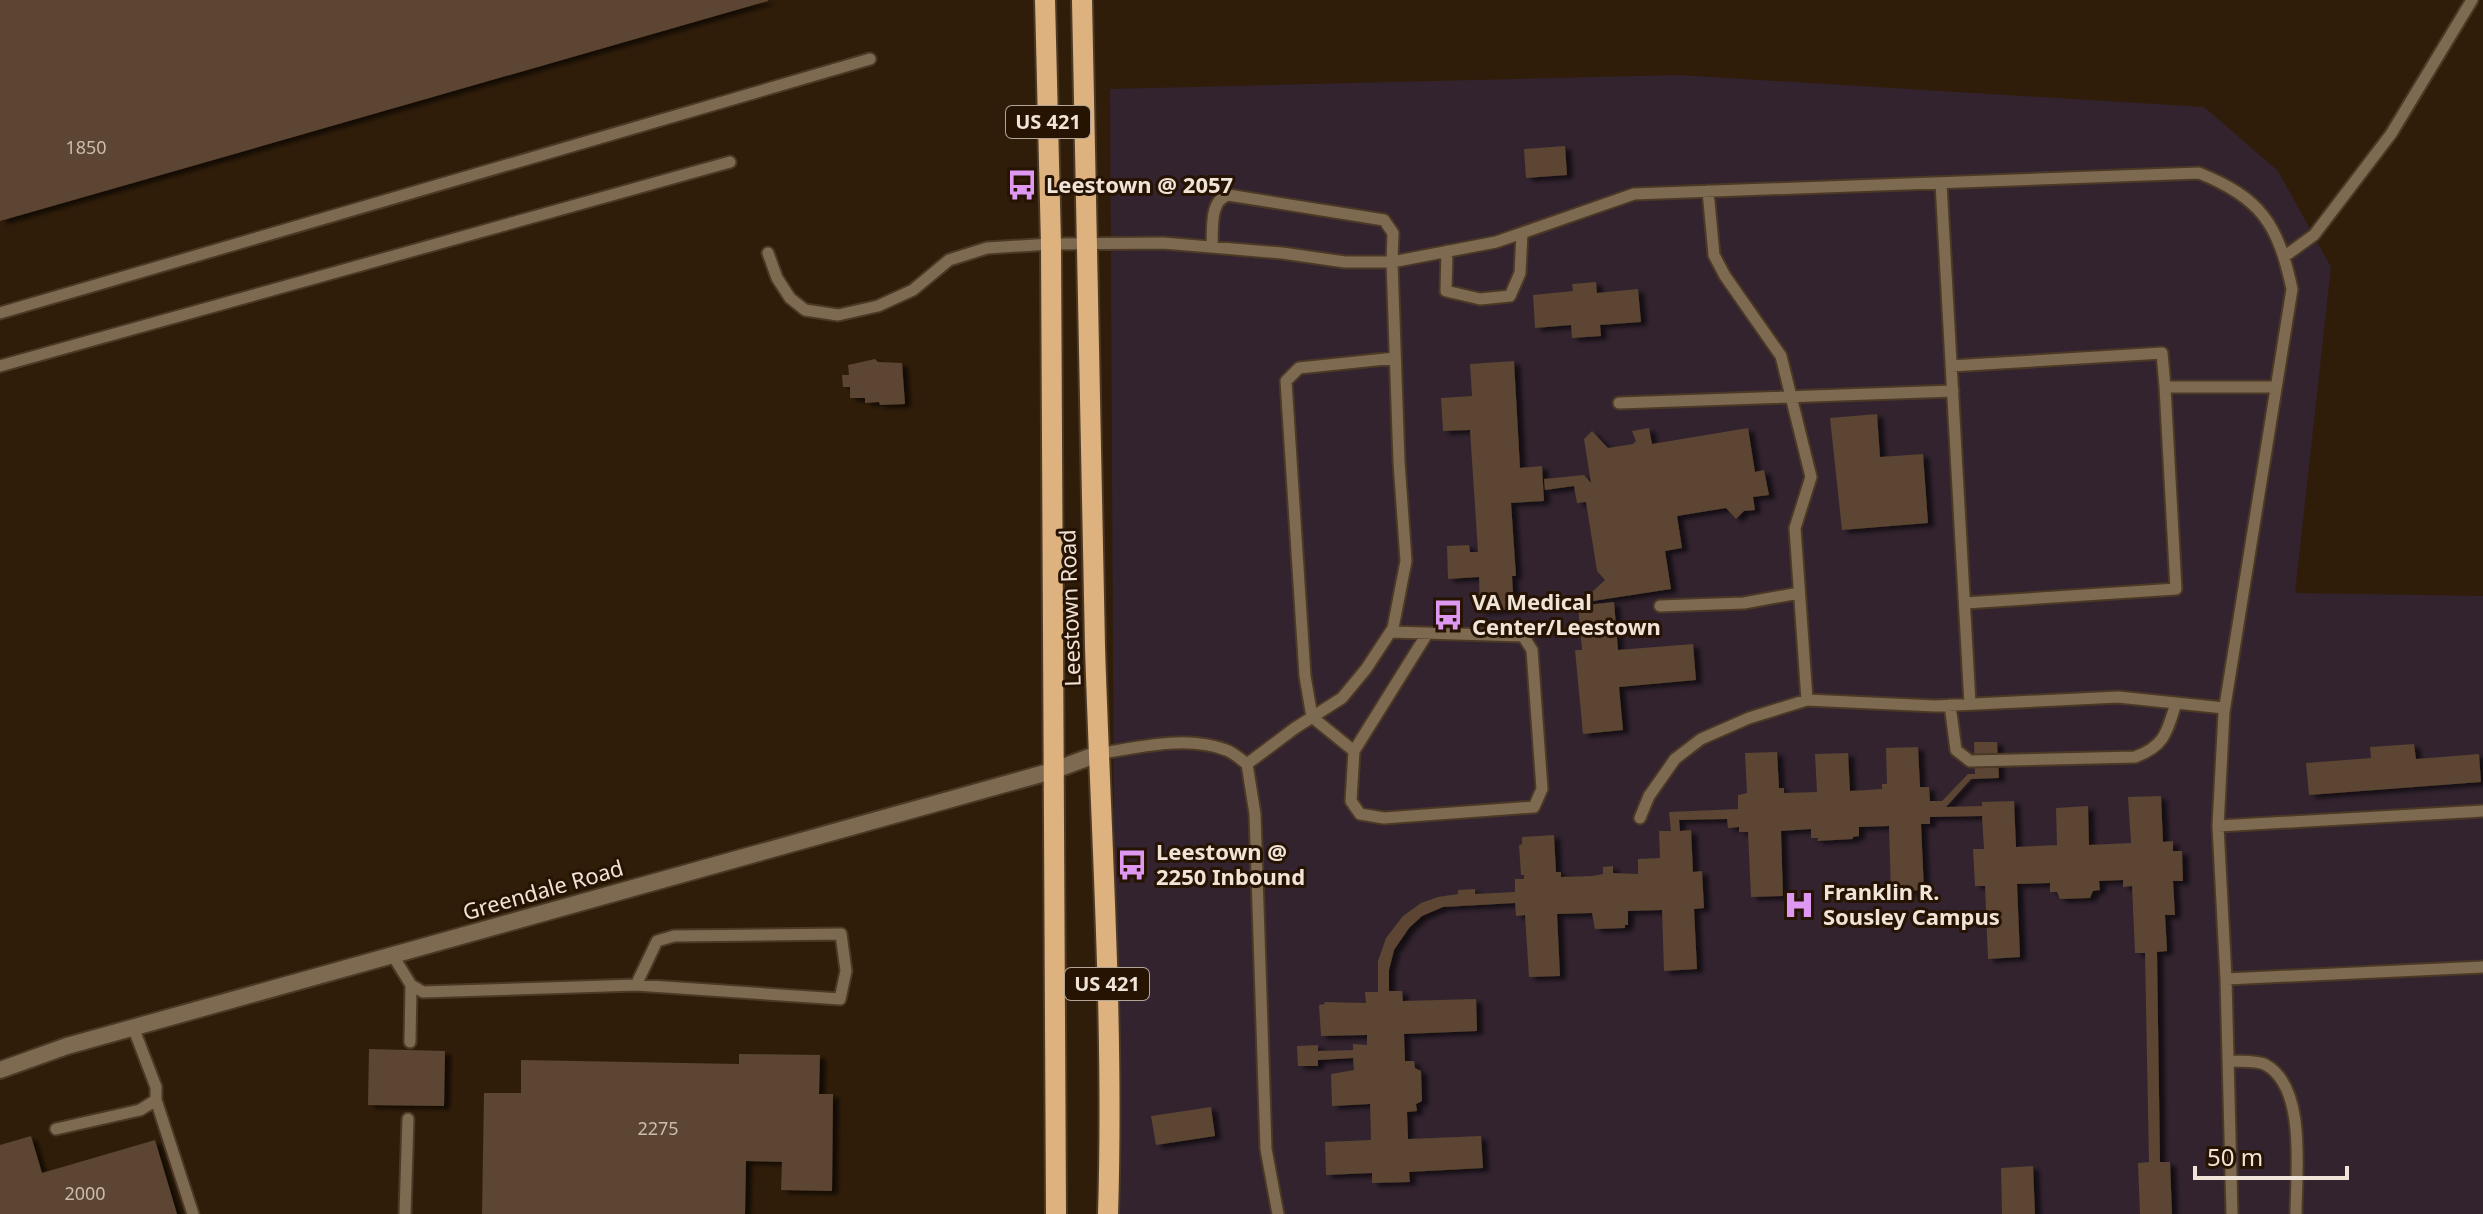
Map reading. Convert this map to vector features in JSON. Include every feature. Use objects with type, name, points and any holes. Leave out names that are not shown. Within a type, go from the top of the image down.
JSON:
[{"type":"main road","name":"Leestown Road","points":[[1045,0],[1051,244],[1056,1214]]},
{"type":"main road","name":"Leestown Road","points":[[1082,0],[1089,244],[1091,504],[1111,1138],[1108,1214]]},
{"type":"street","name":"Greendale Road","points":[[0,1070],[133,1027],[1052,771],[1098,754]]},
{"type":"lane","points":[[2285,256],[2314,235],[2391,134],[2472,0]]},
{"type":"lane","points":[[0,313],[870,59]]},
{"type":"lane","points":[[0,366],[730,162]]},
{"type":"lane","points":[[768,253],[777,278],[790,298],[805,310],[838,315],[878,306],[913,290],[949,260],[987,248],[1163,243],[1282,253],[1345,262],[1392,262],[1496,242],[1634,194],[2199,173],[2232,187],[2270,222],[2285,256],[2292,289],[2224,708],[2218,826],[2229,1061],[2232,1214]]},
{"type":"lane","points":[[1941,183],[1970,704]]},
{"type":"lane","points":[[1708,191],[1714,255],[1725,276],[1781,356],[1811,477],[1795,528],[1807,700]]},
{"type":"lane","points":[[1212,247],[1216,205],[1220,197],[1236,195],[1384,220],[1393,233],[1395,358],[1406,561],[1391,632],[1342,698],[1247,764]]},
{"type":"lane","points":[[1447,251],[1446,291],[1480,299],[1510,296],[1520,273],[1522,233]]},
{"type":"lane","points":[[1951,366],[2162,353],[2165,387],[2176,589],[1965,603]]},
{"type":"lane","points":[[1354,751],[1312,717],[1305,676],[1286,381],[1299,368],[1395,358]]},
{"type":"lane","points":[[2165,387],[2276,387]]},
{"type":"lane","points":[[1619,403],[1953,391]]},
{"type":"lane","points":[[1660,606],[1744,603],[1799,593]]},
{"type":"lane","points":[[1391,632],[1523,636],[1532,650],[1542,789],[1534,807],[1384,818],[1360,814],[1351,801],[1354,751],[1427,634]]},
{"type":"lane","points":[[1640,818],[1649,796],[1675,759],[1701,739],[1749,718],[1807,700],[1950,705],[2118,697],[2224,708]]},
{"type":"lane","points":[[1950,705],[1956,750],[1970,761],[2135,757],[2152,751],[2162,740],[2176,703]]},
{"type":"lane","points":[[1098,754],[1149,746],[1203,744],[1228,750],[1247,764],[1255,814],[1266,1149],[1278,1214]]},
{"type":"lane","points":[[2218,826],[2483,811]]},
{"type":"lane","points":[[392,954],[411,985],[423,992],[636,985],[840,999],[846,971],[841,934],[674,936],[657,941],[636,985]]},
{"type":"lane","points":[[2226,979],[2483,967]]},
{"type":"lane","points":[[410,1042],[411,985]]},
{"type":"lane","points":[[133,1027],[156,1087],[156,1100],[193,1214]]},
{"type":"lane","points":[[2229,1061],[2265,1064],[2284,1081],[2295,1111],[2296,1214]]},
{"type":"lane","points":[[56,1129],[140,1110],[156,1100]]},
{"type":"lane","points":[[405,1214],[408,1119]]},
{"type":"shaded area","name":"Franklin R. Sousley Campus","points":[[1678,75],[2204,107],[2278,171],[2331,267],[2295,593],[2483,596],[2483,1214],[1116,1214],[1110,89]]},
{"type":"building","points":[[0,0],[768,0],[768,1],[0,221]]},
{"type":"building","points":[[1565,146],[1567,175],[1526,178],[1524,149]]},
{"type":"building","points":[[1596,282],[1597,293],[1638,289],[1641,322],[1600,325],[1601,336],[1572,338],[1571,325],[1535,328],[1533,295],[1573,291],[1572,284]]},
{"type":"building","points":[[875,359],[878,362],[902,363],[905,404],[880,405],[879,402],[865,403],[865,398],[850,398],[850,387],[843,387],[842,375],[849,375],[848,365]]},
{"type":"building","points":[[1514,361],[1520,468],[1542,466],[1544,501],[1511,503],[1516,576],[1512,576],[1514,609],[1480,611],[1479,577],[1448,579],[1447,546],[1469,545],[1470,552],[1478,552],[1470,430],[1443,431],[1441,398],[1472,396],[1470,364]]},
{"type":"building","points":[[1877,414],[1880,457],[1923,454],[1928,523],[1842,530],[1830,418]]},
{"type":"building","points":[[1649,428],[1652,444],[1748,428],[1755,472],[1764,470],[1769,495],[1753,497],[1755,510],[1744,511],[1736,519],[1726,508],[1677,516],[1682,548],[1665,551],[1671,589],[1580,603],[1605,580],[1597,571],[1586,502],[1577,503],[1574,486],[1545,490],[1544,479],[1584,475],[1591,483],[1584,439],[1592,431],[1608,448],[1633,444],[1636,441],[1632,431]]},
{"type":"building","points":[[1614,602],[1618,650],[1693,644],[1696,680],[1619,687],[1623,730],[1583,734],[1575,650],[1582,650],[1578,606]]},
{"type":"building","points":[[1974,742],[1997,742],[1999,778],[1971,779],[1946,807],[2014,801],[2016,847],[2057,845],[2056,808],[2088,806],[2089,845],[2131,843],[2128,797],[2161,796],[2163,842],[2173,841],[2173,851],[2182,851],[2183,881],[2173,881],[2175,915],[2165,915],[2167,951],[2157,952],[2160,1162],[2170,1162],[2172,1214],[2140,1214],[2138,1163],[2149,1162],[2145,953],[2135,953],[2132,886],[2123,887],[2123,880],[2099,881],[2100,890],[2093,891],[2090,898],[2060,899],[2057,892],[2050,892],[2050,883],[2017,884],[2020,957],[1988,959],[1985,886],[1975,886],[1973,849],[1984,849],[1982,816],[1930,817],[1930,824],[1921,824],[1924,890],[1891,892],[1889,826],[1859,827],[1859,836],[1853,839],[1817,841],[1818,838],[1811,838],[1811,829],[1781,831],[1783,896],[1751,897],[1748,832],[1739,832],[1739,827],[1728,828],[1727,819],[1679,820],[1680,831],[1691,830],[1693,872],[1702,871],[1704,908],[1694,909],[1697,969],[1664,971],[1662,910],[1628,911],[1628,925],[1625,928],[1595,929],[1592,913],[1557,914],[1560,976],[1529,977],[1525,915],[1516,916],[1515,903],[1443,907],[1422,916],[1409,928],[1394,950],[1389,970],[1389,991],[1402,991],[1403,1001],[1476,999],[1477,1031],[1404,1034],[1405,1061],[1414,1061],[1415,1068],[1421,1071],[1422,1101],[1416,1104],[1417,1111],[1407,1112],[1408,1139],[1481,1136],[1483,1168],[1409,1172],[1410,1182],[1372,1183],[1372,1173],[1326,1175],[1325,1142],[1371,1140],[1370,1104],[1332,1106],[1331,1074],[1354,1070],[1353,1058],[1318,1060],[1318,1066],[1298,1066],[1297,1046],[1318,1045],[1318,1051],[1353,1050],[1353,1044],[1367,1045],[1367,1035],[1321,1036],[1319,1005],[1324,1002],[1366,1003],[1365,992],[1378,992],[1378,961],[1386,938],[1403,916],[1421,903],[1458,894],[1458,890],[1475,889],[1475,894],[1515,892],[1515,879],[1524,879],[1519,845],[1522,844],[1522,837],[1554,835],[1556,872],[1561,872],[1561,877],[1603,874],[1603,867],[1613,866],[1613,873],[1638,874],[1638,859],[1660,858],[1659,831],[1671,831],[1669,812],[1738,809],[1738,795],[1747,793],[1745,753],[1777,752],[1779,788],[1784,788],[1784,793],[1817,792],[1815,754],[1848,753],[1850,791],[1882,789],[1882,784],[1887,784],[1886,748],[1918,747],[1920,787],[1929,787],[1930,801],[1942,801],[1968,774],[1975,774]]},
{"type":"building","points":[[2414,744],[2416,759],[2479,754],[2481,782],[2309,795],[2306,763],[2371,758],[2370,747]]},
{"type":"building","points":[[369,1049],[445,1051],[444,1106],[368,1105]]},
{"type":"building","points":[[739,1054],[820,1055],[819,1094],[833,1094],[832,1191],[781,1190],[782,1162],[746,1161],[745,1214],[482,1214],[484,1093],[521,1093],[521,1060],[739,1064]]},
{"type":"building","points":[[1211,1107],[1215,1136],[1156,1145],[1151,1116]]},
{"type":"building","points":[[31,1136],[42,1173],[155,1140],[177,1214],[0,1214],[0,1145]]},
{"type":"building","points":[[2033,1166],[2035,1214],[2002,1214],[2001,1168]]},
{"type":"place","name":"Leestown @ 2057","points":[[1022,185]]},
{"type":"place","name":"VA Medical Center/Leestown","points":[[1448,615]]},
{"type":"place","name":"Leestown @ 2250 Inbound","points":[[1132,865]]},
{"type":"place","name":"Franklin R. Sousley Campus","points":[[1799,905]]}]
